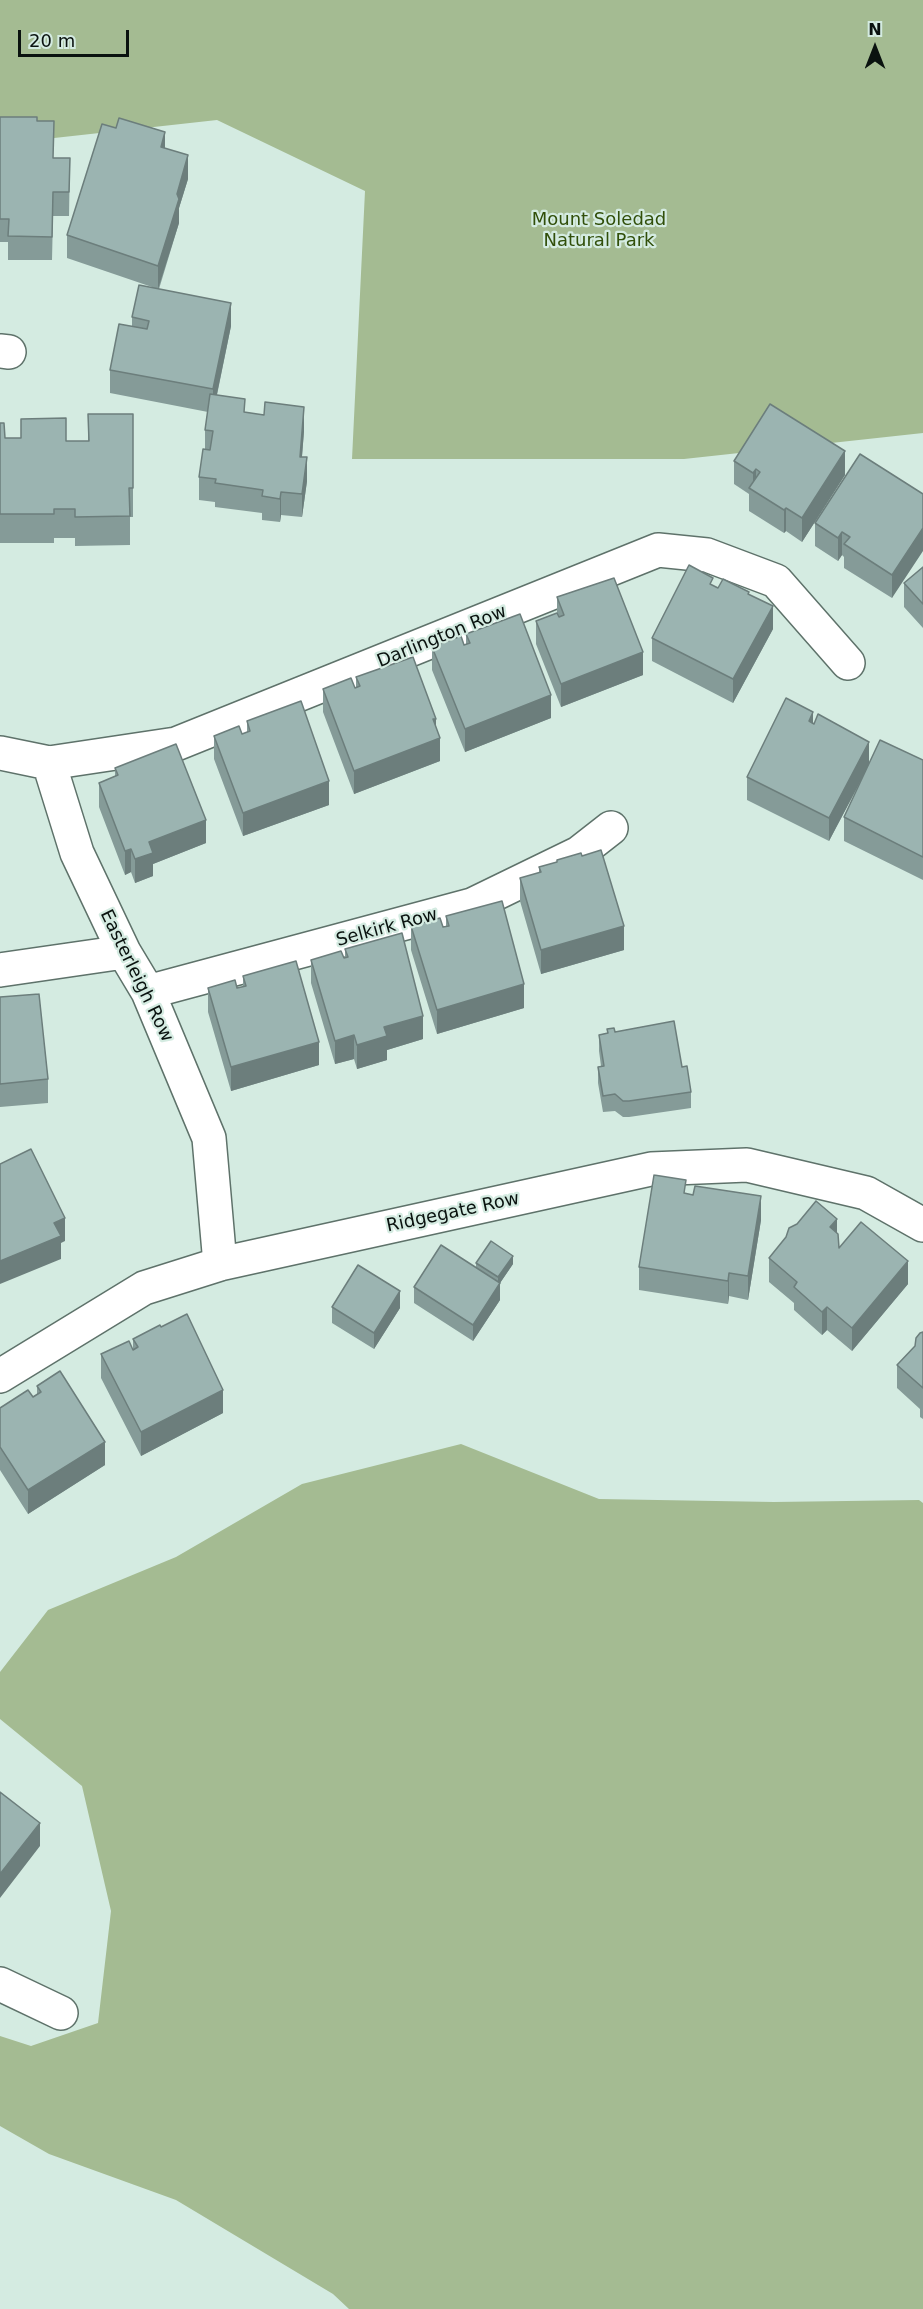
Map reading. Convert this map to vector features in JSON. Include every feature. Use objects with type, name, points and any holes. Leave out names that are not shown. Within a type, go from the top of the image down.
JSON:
[{"type":"street","name":"Darlington Row","points":[[0,753],[49,763],[176,744],[658,550],[707,555],[776,581],[848,663]]},
{"type":"street","name":"Easterleigh Row","points":[[49,763],[77,853],[124,952],[148,992],[209,1138],[220,1264]]},
{"type":"street","name":"Selkirk Row","points":[[148,992],[472,905],[579,853],[611,828]]},
{"type":"street","points":[[0,970],[124,952]]},
{"type":"street","name":"Ridgegate Row","points":[[0,1376],[144,1288],[220,1264],[651,1169],[747,1164],[866,1193],[923,1225]]},
{"type":"street","points":[[0,1984],[61,2013]]},
{"type":"green space","name":"Mount Soledad Natural Park","points":[[0,0],[923,0],[923,433],[684,459],[352,459],[365,191],[217,120],[0,144]]},
{"type":"green space","points":[[461,1444],[599,1499],[774,1502],[919,1500],[923,1503],[923,2309],[349,2309],[333,2294],[176,2200],[49,2154],[0,2126],[0,2036],[31,2046],[98,2023],[111,1911],[82,1786],[0,1719],[0,1672],[48,1610],[176,1557],[302,1484]]},
{"type":"building","points":[[0,117],[37,117],[37,121],[54,121],[53,158],[70,158],[69,192],[53,192],[52,237],[8,236],[9,219],[0,219]]},
{"type":"building","points":[[119,118],[165,132],[161,147],[188,155],[177,194],[179,199],[158,266],[67,235],[102,124],[116,128]]},
{"type":"building","points":[[139,285],[231,303],[213,389],[110,370],[119,324],[147,329],[149,321],[132,317]]},
{"type":"building","points":[[210,394],[245,399],[244,412],[264,415],[265,402],[304,407],[300,457],[307,457],[302,494],[281,492],[280,499],[262,496],[263,490],[215,483],[216,479],[199,477],[203,449],[210,450],[213,431],[205,430]]},
{"type":"building","points":[[770,404],[845,451],[802,518],[786,508],[784,510],[749,488],[760,472],[756,469],[753,473],[734,461]]},
{"type":"building","points":[[88,414],[133,414],[133,488],[129,488],[130,516],[75,517],[75,509],[54,509],[54,514],[0,514],[0,423],[4,423],[5,438],[21,438],[21,419],[66,418],[66,441],[89,441]]},
{"type":"building","points":[[860,454],[923,494],[923,528],[892,575],[844,544],[850,537],[842,532],[838,538],[815,523]]},
{"type":"building","points":[[689,565],[713,578],[710,584],[718,588],[723,579],[773,606],[733,679],[652,638]]},
{"type":"building","points":[[923,567],[923,604],[904,583]]},
{"type":"building","points":[[614,578],[643,652],[561,684],[536,621],[557,613],[559,617],[564,615],[557,597]]},
{"type":"building","points":[[520,614],[551,695],[465,729],[432,647],[461,636],[464,645],[470,643],[466,634]]},
{"type":"building","points":[[413,657],[436,719],[433,719],[440,738],[354,771],[323,689],[351,678],[355,688],[360,686],[356,677]]},
{"type":"building","points":[[786,698],[813,712],[809,721],[814,724],[818,714],[869,742],[829,818],[747,777]]},
{"type":"building","points":[[301,701],[329,781],[243,813],[214,736],[239,726],[242,734],[250,731],[247,721]]},
{"type":"building","points":[[880,740],[923,760],[923,857],[844,817]]},
{"type":"building","points":[[176,744],[206,820],[149,842],[153,853],[135,859],[131,849],[125,851],[99,783],[118,775],[115,768]]},
{"type":"building","points":[[601,850],[624,926],[541,950],[520,878],[541,872],[539,867],[557,862],[557,860]]},
{"type":"building","points":[[502,901],[524,984],[437,1010],[411,926],[440,918],[443,927],[449,926],[446,916]]},
{"type":"building","points":[[402,933],[423,1016],[384,1027],[387,1036],[357,1045],[354,1035],[335,1041],[311,960],[341,951],[344,958],[348,957],[345,949]]},
{"type":"building","points":[[296,961],[319,1042],[231,1067],[208,988],[235,980],[237,988],[246,986],[243,976]]},
{"type":"building","points":[[39,994],[48,1079],[0,1084],[0,997]]},
{"type":"building","points":[[674,1021],[682,1067],[687,1066],[691,1092],[629,1101],[623,1101],[615,1094],[603,1096],[598,1067],[604,1066],[599,1035],[608,1033],[607,1029],[614,1028],[615,1032]]},
{"type":"building","points":[[31,1149],[65,1218],[54,1223],[61,1236],[0,1261],[0,1164]]},
{"type":"building","points":[[654,1175],[686,1180],[684,1193],[693,1195],[695,1186],[761,1196],[748,1276],[729,1273],[728,1281],[639,1267]]},
{"type":"building","points":[[816,1201],[837,1219],[830,1227],[838,1234],[839,1248],[861,1222],[908,1261],[852,1328],[827,1307],[822,1312],[794,1287],[797,1282],[769,1258],[786,1237],[789,1228],[797,1224]]},
{"type":"building","points":[[491,1241],[513,1256],[498,1277],[476,1263]]},
{"type":"building","points":[[441,1245],[500,1283],[473,1325],[414,1287]]},
{"type":"building","points":[[358,1265],[400,1291],[374,1333],[332,1307]]},
{"type":"building","points":[[187,1314],[223,1390],[141,1432],[101,1354],[129,1341],[133,1350],[138,1347],[133,1339]]},
{"type":"building","points":[[923,1332],[923,1388],[897,1365],[915,1346],[916,1338]]},
{"type":"building","points":[[60,1371],[105,1442],[28,1490],[0,1447],[0,1408],[28,1390],[33,1397],[41,1392],[37,1386]]},
{"type":"building","points":[[0,1792],[40,1823],[0,1874]]}]
